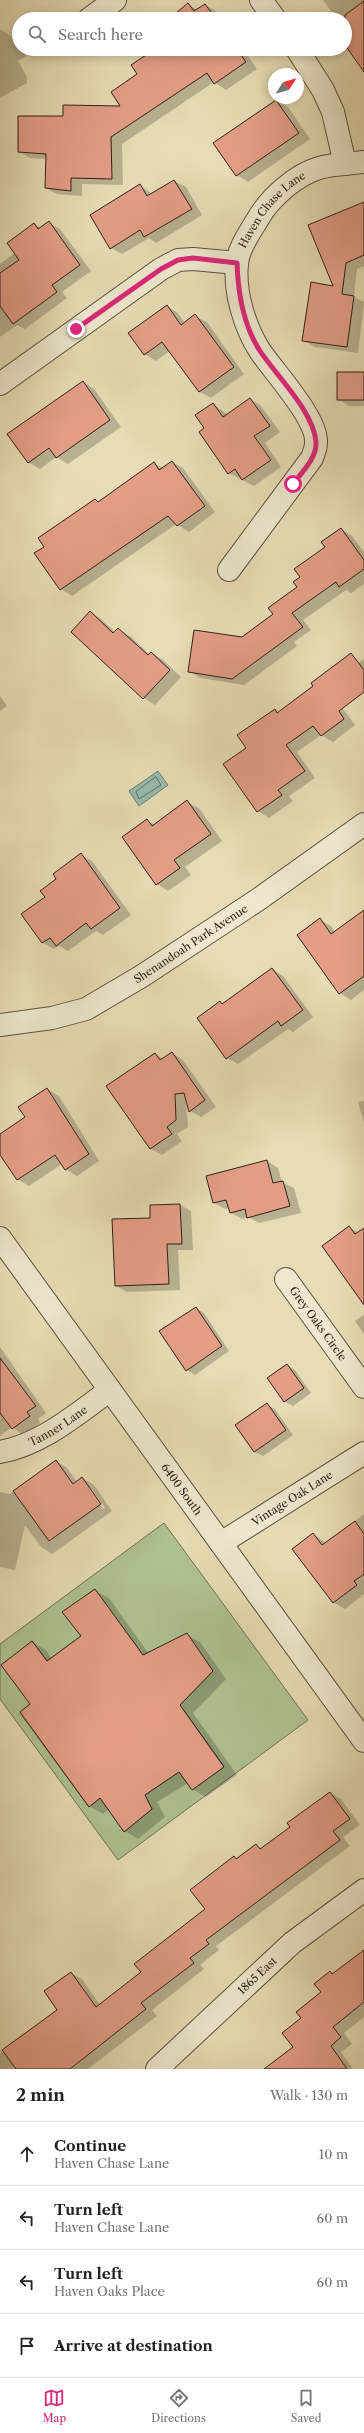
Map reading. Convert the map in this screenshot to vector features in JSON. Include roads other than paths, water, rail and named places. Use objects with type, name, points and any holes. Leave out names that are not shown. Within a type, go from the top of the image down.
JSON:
[{"type":"street","points":[[99,12],[115,0]]},
{"type":"street","points":[[260,0],[269,12]]},
{"type":"street","points":[[301,56],[323,90],[355,163]]},
{"type":"street","name":"Haven Chase Lane","points":[[229,570],[312,458],[316,442],[312,425],[302,408],[259,350],[248,326],[238,290],[237,263],[247,237],[262,212],[279,194],[299,178],[318,168],[355,163]]},
{"type":"street","points":[[0,384],[161,269],[178,260],[193,258],[237,263]]},
{"type":"street","name":"Shenandoah Park Avenue","points":[[0,1025],[52,1018],[86,1009],[142,976],[259,899],[364,824]]},
{"type":"street","name":"6400 South","points":[[0,1238],[364,1741]]},
{"type":"street","name":"Grey Oaks Circle","points":[[286,1279],[364,1387]]},
{"type":"street","name":"Tanner Lane","points":[[0,1452],[17,1448],[64,1424],[110,1390]]},
{"type":"street","name":"Vintage Oak Lane","points":[[221,1543],[364,1453]]},
{"type":"street","name":"1865 East","points":[[157,2069],[292,1943],[364,1890]]},
{"type":"water","points":[[158,771],[168,785],[139,806],[129,791]]}]
